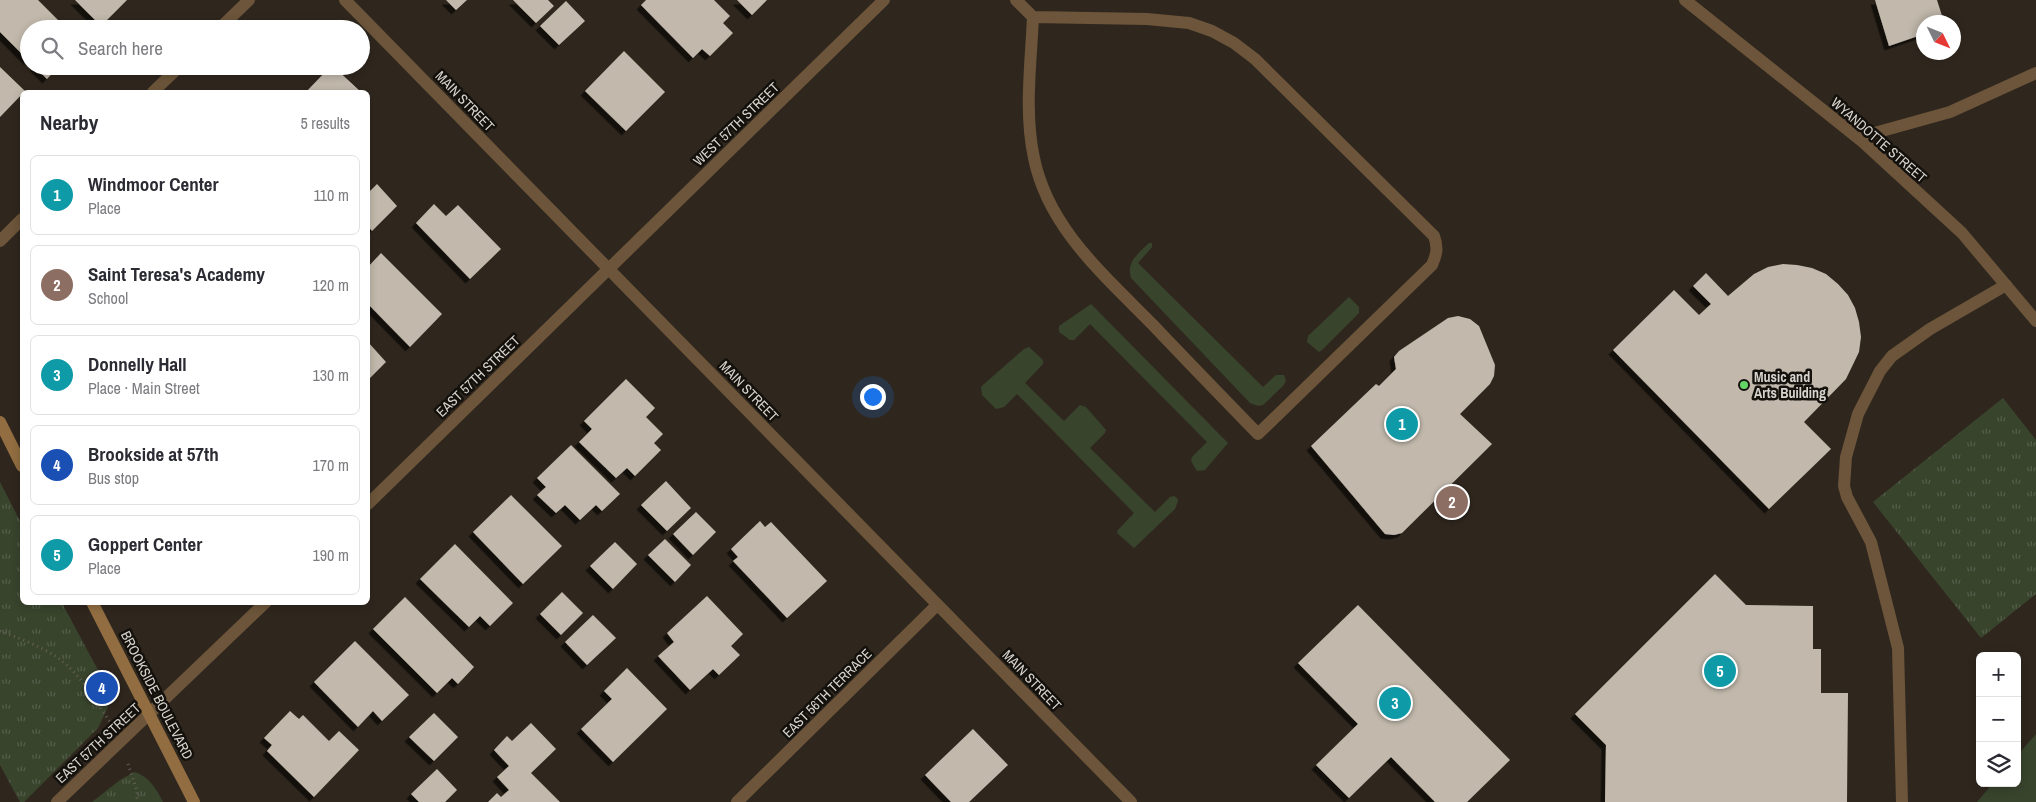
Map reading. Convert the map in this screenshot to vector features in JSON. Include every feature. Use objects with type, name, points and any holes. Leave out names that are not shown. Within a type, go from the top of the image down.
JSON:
[{"type":"main road","points":[[0,422],[20,462]]},
{"type":"main road","name":"BROOKSIDE BOULEVARD","points":[[94,605],[194,802]]},
{"type":"street","points":[[228,20],[249,0]]},
{"type":"street","name":"MAIN STREET","points":[[346,0],[365,20]]},
{"type":"street","name":"WEST 57TH STREET","points":[[608,269],[884,0]]},
{"type":"street","points":[[1016,0],[1033,17],[1147,19],[1189,23],[1212,31],[1234,43],[1255,59],[1434,236],[1437,255],[1432,265],[1258,434],[1098,269],[1059,221],[1041,185],[1034,157],[1029,110],[1033,17]]},
{"type":"street","name":"WYANDOTTE STREET","points":[[1685,0],[1863,142],[1962,234],[2036,321]]},
{"type":"street","name":"MAIN STREET","points":[[370,25],[1131,802]]},
{"type":"street","points":[[1863,142],[1871,134],[1950,112],[2036,73]]},
{"type":"street","points":[[155,90],[171,75]]},
{"type":"street","points":[[0,241],[20,221]]},
{"type":"street","name":"EAST 57TH STREET","points":[[370,502],[608,269]]},
{"type":"street","points":[[1902,802],[1898,648],[1871,542],[1847,497],[1844,486],[1846,456],[1858,414],[1880,371],[1892,356],[1930,329],[2006,285]]},
{"type":"street","name":"EAST 57TH STREET","points":[[57,802],[263,605]]},
{"type":"street","name":"EAST 56TH TERRACE","points":[[737,802],[937,605]]},
{"type":"path","points":[[0,631],[38,646],[62,662],[90,693],[112,725],[120,742],[137,791],[137,802]]},
{"type":"green space","points":[[1149,243],[1152,243],[1152,247],[1138,263],[1263,387],[1276,375],[1284,375],[1286,381],[1283,386],[1263,405],[1258,406],[1250,403],[1131,278],[1130,267],[1134,259]]},
{"type":"green space","points":[[1349,297],[1359,307],[1359,313],[1319,352],[1307,342],[1308,336]]},
{"type":"green space","points":[[1091,304],[1228,443],[1205,470],[1197,471],[1191,461],[1192,457],[1207,442],[1090,324],[1074,340],[1070,340],[1059,332],[1059,326]]},
{"type":"green space","points":[[1029,347],[1043,360],[1043,364],[1025,383],[1064,421],[1080,405],[1086,407],[1106,430],[1090,448],[1155,512],[1170,497],[1174,496],[1177,498],[1178,501],[1175,509],[1134,548],[1117,533],[1134,513],[1017,394],[1004,407],[996,409],[982,395],[981,387],[1024,349]]},
{"type":"green space","points":[[2003,398],[2036,440],[2036,594],[1981,638],[1873,502]]},
{"type":"green space","points":[[0,482],[20,521],[20,605],[63,605],[99,672],[108,707],[98,728],[24,802],[20,802],[0,765]]},
{"type":"green space","points":[[2036,734],[2036,802],[1977,802],[1990,787],[2021,787],[2021,751]]},
{"type":"green space","points":[[134,772],[148,780],[163,802],[92,802],[120,780]]},
{"type":"building","points":[[0,0],[38,0],[58,20],[20,20],[20,52],[0,32]]},
{"type":"building","points":[[75,0],[127,0],[107,20],[95,20]]},
{"type":"building","points":[[446,0],[467,0],[456,10]]},
{"type":"building","points":[[513,0],[548,0],[554,6],[536,23]]},
{"type":"building","points":[[646,0],[714,0],[730,16],[723,23],[733,33],[710,56],[702,49],[693,58],[641,5]]},
{"type":"building","points":[[737,0],[767,0],[752,15]]},
{"type":"building","points":[[1875,0],[1937,0],[1942,15],[1916,15],[1916,37],[1889,46]]},
{"type":"building","points":[[566,1],[585,21],[559,45],[540,26]]},
{"type":"building","points":[[624,51],[665,92],[626,131],[585,91]]},
{"type":"building","points":[[0,67],[24,90],[20,90],[20,96],[0,117]]},
{"type":"building","points":[[322,75],[343,75],[359,90],[308,90]]},
{"type":"building","points":[[377,184],[397,206],[372,231],[370,228],[370,191]]},
{"type":"building","points":[[434,204],[446,216],[458,205],[501,249],[470,279],[416,223]]},
{"type":"building","points":[[381,253],[442,314],[410,347],[370,306],[370,265]]},
{"type":"building","name":"Music and Arts Building","points":[[1783,264],[1812,268],[1826,274],[1838,284],[1848,295],[1855,308],[1861,337],[1859,352],[1846,379],[1804,422],[1831,449],[1769,509],[1613,350],[1674,290],[1699,315],[1711,304],[1693,286],[1706,273],[1728,296],[1754,274],[1768,267]]},
{"type":"building","points":[[1458,316],[1470,319],[1479,326],[1495,365],[1494,376],[1490,384],[1460,414],[1492,444],[1402,533],[1394,535],[1385,534],[1311,446],[1376,384],[1379,386],[1396,369],[1394,357],[1399,351],[1448,318]]},
{"type":"building","points":[[370,344],[386,362],[370,378]]},
{"type":"building","points":[[626,379],[655,408],[646,417],[663,434],[654,443],[661,450],[635,476],[627,468],[616,478],[579,442],[592,429],[584,421]]},
{"type":"building","points":[[571,445],[620,494],[602,511],[596,505],[580,520],[565,505],[556,513],[537,495],[546,487],[537,478]]},
{"type":"building","points":[[666,481],[691,508],[667,531],[641,505]]},
{"type":"building","points":[[511,495],[562,546],[523,584],[473,532]]},
{"type":"building","points":[[696,512],[716,532],[693,555],[673,534]]},
{"type":"building","points":[[760,521],[765,527],[771,522],[827,581],[787,618],[733,561],[738,557],[731,549]]},
{"type":"building","points":[[665,539],[691,565],[675,582],[648,555]]},
{"type":"building","points":[[615,542],[637,564],[613,589],[590,566]]},
{"type":"building","points":[[455,544],[513,603],[490,626],[480,616],[469,627],[420,579]]},
{"type":"building","points":[[1715,574],[1746,605],[1813,606],[1813,649],[1821,649],[1821,693],[1848,693],[1847,802],[1605,802],[1606,745],[1575,714]]},
{"type":"building","points":[[562,592],[583,613],[561,635],[540,614]]},
{"type":"building","points":[[707,596],[743,634],[731,646],[740,655],[719,675],[713,669],[690,690],[658,656],[674,642],[667,633]]},
{"type":"building","points":[[405,597],[474,667],[458,684],[452,678],[437,693],[373,629]]},
{"type":"building","points":[[1358,605],[1510,760],[1467,802],[1435,802],[1391,757],[1349,798],[1316,765],[1358,724],[1298,663]]},
{"type":"building","points":[[593,615],[616,638],[587,665],[565,642]]},
{"type":"building","points":[[355,641],[409,695],[382,721],[373,711],[358,727],[314,682]]},
{"type":"building","points":[[627,668],[667,709],[613,762],[581,729],[612,699],[604,691]]},
{"type":"building","points":[[290,711],[299,719],[303,715],[329,741],[339,731],[359,750],[314,797],[267,751],[272,745],[264,738]]},
{"type":"building","points":[[434,713],[458,737],[434,761],[409,737]]},
{"type":"building","points":[[531,723],[556,749],[531,773],[560,802],[488,802],[497,793],[501,797],[509,790],[497,777],[509,766],[494,750],[507,736],[512,741]]},
{"type":"building","points":[[973,729],[1008,765],[969,802],[951,802],[925,775]]},
{"type":"building","points":[[437,769],[457,790],[445,802],[419,802],[411,794]]},
{"type":"place","name":"Music and Arts Building","points":[[1744,385]]},
{"type":"place","name":"Windmoor Center","points":[[1402,424]]},
{"type":"place","name":"Saint Teresa's Academy","points":[[1452,502]]},
{"type":"place","name":"Goppert Center","points":[[1720,671]]},
{"type":"place","name":"Brookside at 57th","points":[[102,688]]},
{"type":"place","name":"Donnelly Hall","points":[[1395,703]]}]
